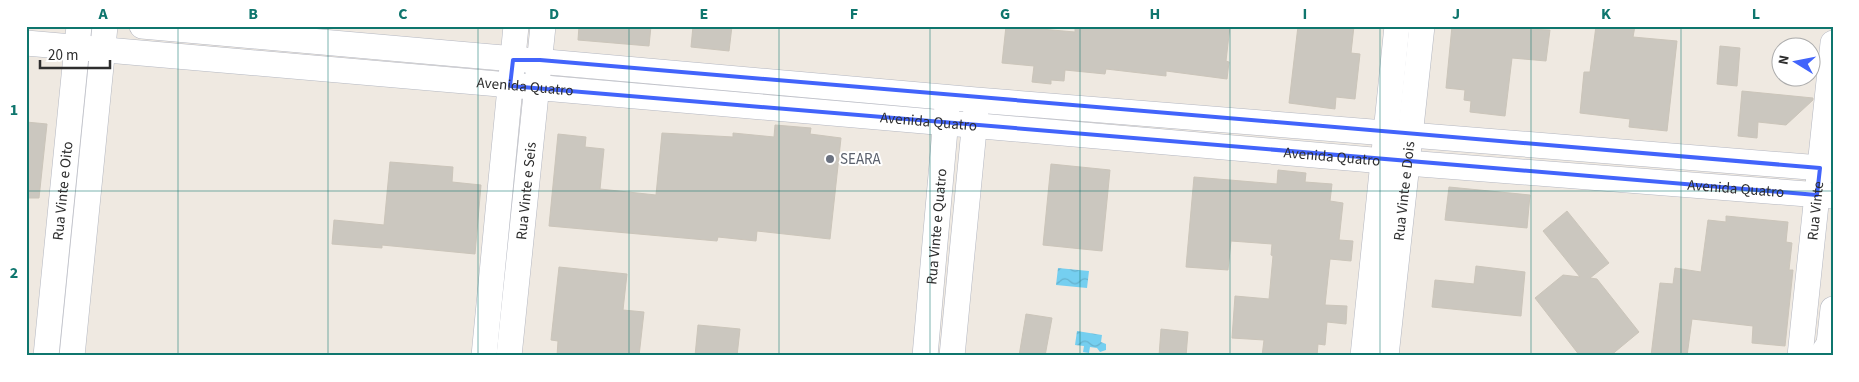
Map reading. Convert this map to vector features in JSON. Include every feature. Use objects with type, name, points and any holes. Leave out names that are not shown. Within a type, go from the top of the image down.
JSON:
[{"type":"street","name":"Avenida Quatro","points":[[142,26],[976,100],[1826,168]]},
{"type":"street","name":"Rua Vinte e Seis","points":[[484,356],[516,26]]},
{"type":"street","name":"Rua Vinte e Seis","points":[[509,356],[543,26]]},
{"type":"street","name":"Rua Vinte e Dois","points":[[1363,356],[1397,26]]},
{"type":"street","name":"Rua Vinte e Dois","points":[[1386,356],[1422,26]]},
{"type":"street","name":"Avenida Quatro","points":[[26,43],[78,37],[103,38],[510,86],[1408,163],[1825,196]]},
{"type":"street","name":"Rua Vinte e Oito","points":[[46,356],[78,37]]},
{"type":"street","name":"Rua Vinte e Oito","points":[[72,356],[103,38]]},
{"type":"street","name":"Rua Vinte","points":[[1813,351],[1825,196],[1833,43]]},
{"type":"street","name":"Rua Vinte e Quatro","points":[[925,356],[948,97]]},
{"type":"street","name":"Rua Vinte e Quatro","points":[[952,356],[976,100]]},
{"type":"street","name":"Rua Vinte","points":[[1813,351],[1833,309]]},
{"type":"highlighted area","points":[[513,60],[540,60],[1820,168],[1817,195],[510,86]]},
{"type":"water","points":[[1058,268],[1089,271],[1087,288],[1056,285]]},
{"type":"water","points":[[1077,331],[1102,335],[1101,342],[1106,344],[1106,350],[1100,352],[1097,348],[1090,347],[1089,353],[1083,352],[1084,346],[1075,345]]},
{"type":"building","points":[[579,26],[651,26],[649,46],[578,40]]},
{"type":"building","points":[[693,26],[732,26],[729,51],[691,47]]},
{"type":"building","points":[[1006,26],[1075,32],[1075,26],[1230,26],[1226,61],[1229,62],[1227,79],[1166,71],[1166,76],[1106,69],[1105,74],[1065,70],[1064,81],[1051,80],[1051,84],[1032,82],[1034,66],[1002,63]]},
{"type":"building","points":[[1298,26],[1354,26],[1351,53],[1360,54],[1355,99],[1336,97],[1335,109],[1289,103]]},
{"type":"building","points":[[1452,26],[1550,30],[1546,61],[1512,58],[1505,116],[1470,112],[1471,101],[1464,100],[1465,90],[1446,88]]},
{"type":"building","points":[[1596,26],[1635,26],[1633,37],[1677,41],[1667,131],[1629,127],[1630,119],[1580,113],[1584,72],[1590,72]]},
{"type":"building","points":[[1720,46],[1740,48],[1737,86],[1717,84]]},
{"type":"building","points":[[1742,91],[1813,98],[1813,100],[1786,125],[1758,122],[1757,138],[1738,136]]},
{"type":"building","points":[[26,122],[47,124],[39,198],[26,198]]},
{"type":"building","points":[[775,125],[811,128],[810,134],[841,138],[830,239],[757,231],[756,241],[718,237],[717,241],[549,226],[558,134],[586,137],[585,147],[604,149],[600,189],[656,195],[662,133],[733,137],[733,133],[774,137]]},
{"type":"building","points":[[390,162],[453,167],[452,182],[481,185],[475,254],[382,245],[382,248],[332,244],[334,220],[384,225]]},
{"type":"building","points":[[1051,164],[1110,170],[1102,251],[1043,245]]},
{"type":"building","points":[[1278,170],[1306,173],[1305,182],[1332,184],[1330,201],[1343,203],[1339,240],[1353,241],[1351,261],[1330,259],[1325,305],[1347,306],[1346,324],[1327,322],[1325,345],[1318,344],[1317,356],[1262,356],[1264,340],[1232,338],[1235,296],[1269,299],[1273,256],[1271,255],[1272,244],[1231,241],[1228,270],[1186,267],[1194,177],[1277,184]]},
{"type":"building","points":[[1449,187],[1530,195],[1527,228],[1445,220]]},
{"type":"building","points":[[1567,211],[1609,263],[1590,278],[1597,279],[1639,332],[1610,356],[1580,356],[1535,298],[1563,275],[1580,277],[1543,231]]},
{"type":"building","points":[[1726,216],[1788,222],[1786,242],[1792,243],[1789,270],[1793,270],[1785,346],[1752,343],[1753,326],[1692,319],[1687,356],[1651,356],[1660,283],[1673,284],[1675,268],[1701,272],[1708,220],[1726,222]]},
{"type":"building","points":[[1476,266],[1525,272],[1521,316],[1432,307],[1435,280],[1474,284]]},
{"type":"building","points":[[559,267],[627,274],[623,310],[644,312],[639,356],[557,356],[558,341],[551,340]]},
{"type":"building","points":[[1026,314],[1052,318],[1045,356],[1019,356]]},
{"type":"building","points":[[698,325],[740,329],[737,356],[695,356]]},
{"type":"building","points":[[1161,329],[1188,332],[1186,356],[1159,356]]},
{"type":"place","name":"SEARA","points":[[830,159]]}]
